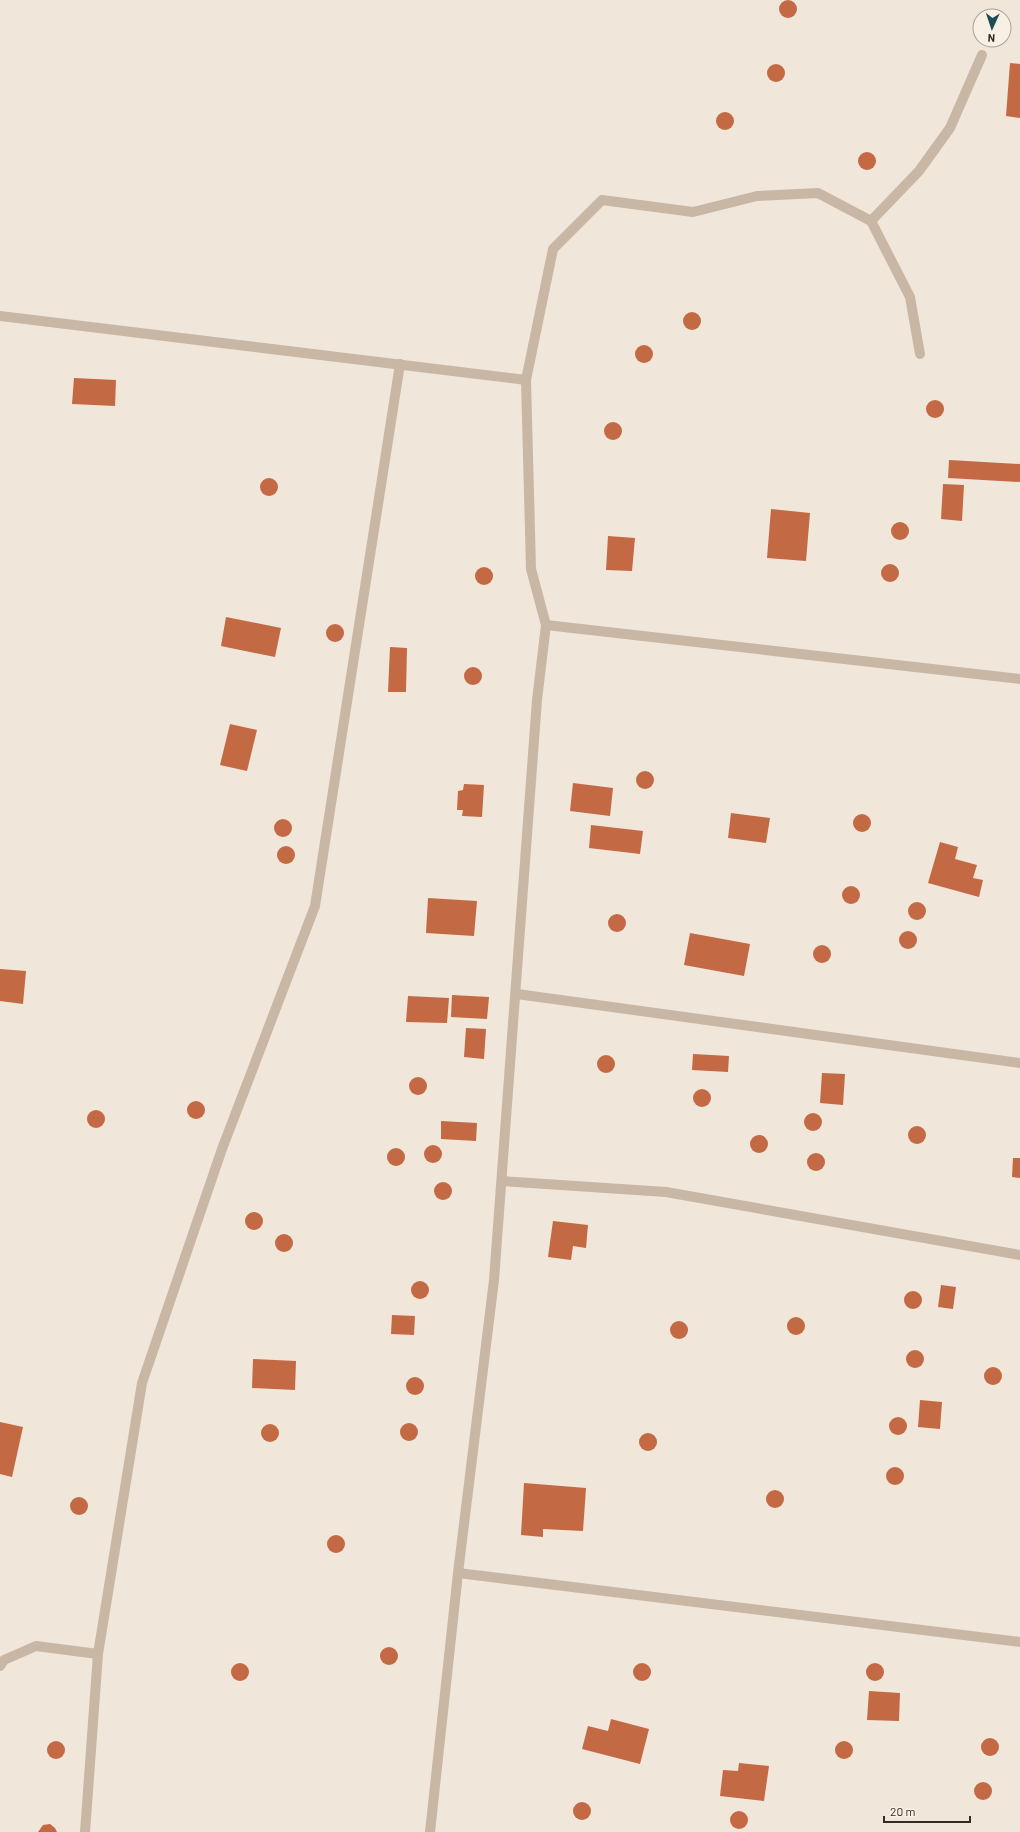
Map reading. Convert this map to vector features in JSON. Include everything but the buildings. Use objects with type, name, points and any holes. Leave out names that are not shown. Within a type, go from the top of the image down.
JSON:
[{"type":"street","points":[[871,221],[919,171],[950,128],[982,55]]},
{"type":"street","points":[[430,1832],[458,1573],[494,1280],[517,994],[537,700],[546,625],[531,569],[526,380],[553,249],[602,200],[693,212],[757,196],[818,193],[871,221],[910,297],[920,354]]},
{"type":"street","points":[[0,316],[526,380]]},
{"type":"street","points":[[85,1832],[98,1654],[142,1383],[222,1149],[315,906],[400,364]]},
{"type":"street","points":[[546,625],[1020,679]]},
{"type":"street","points":[[517,994],[1020,1063]]},
{"type":"street","points":[[502,1181],[666,1192],[1020,1255]]},
{"type":"street","points":[[458,1573],[1020,1642]]},
{"type":"street","points":[[0,1666],[4,1660],[36,1646],[98,1654]]}]
